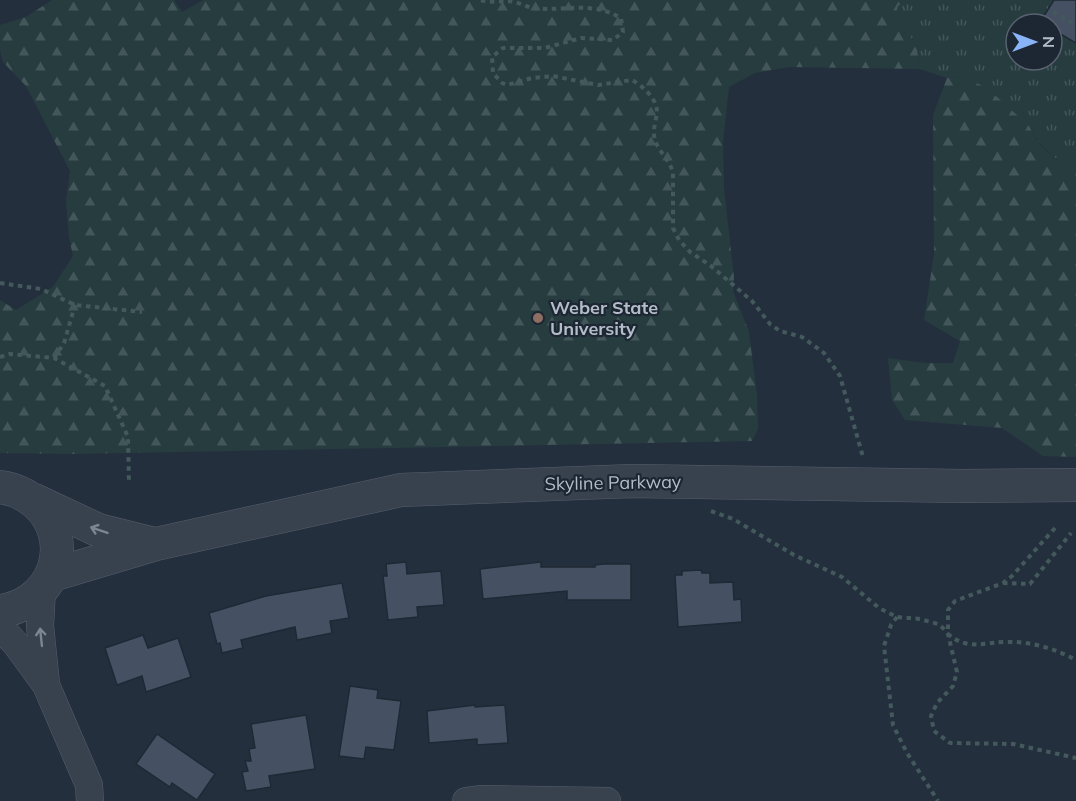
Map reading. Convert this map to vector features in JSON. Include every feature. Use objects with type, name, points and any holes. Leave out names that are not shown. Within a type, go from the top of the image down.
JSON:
[{"type":"street","name":"Skyline Parkway","points":[[0,611],[22,605],[47,582],[156,544],[401,490],[632,481],[1076,485]]},
{"type":"street","name":"Skyline Parkway","points":[[0,487],[14,489],[98,530],[156,544]]},
{"type":"street","points":[[33,499],[48,515],[56,536],[57,554],[47,582],[40,627],[46,685]]},
{"type":"street","points":[[0,627],[16,644],[46,685],[89,786],[90,801]]},
{"type":"street","points":[[466,801],[480,799],[607,801]]},
{"type":"path","points":[[481,0],[487,2],[512,1],[532,8],[584,7],[612,12],[621,18],[623,32],[613,40],[581,38],[545,48],[503,48],[492,57],[493,73],[507,85],[532,78],[554,76],[598,85],[632,81],[650,95],[656,104],[657,111],[653,131],[655,140],[672,166],[673,228],[679,240],[690,252],[711,266],[752,301],[770,324],[780,331],[802,337],[824,353],[840,376],[871,484]]},
{"type":"path","points":[[0,283],[41,289],[75,305],[142,312]]},
{"type":"path","points":[[54,358],[64,343],[75,305]]},
{"type":"path","points":[[0,357],[10,354],[54,358],[105,386],[128,437],[129,483]]},
{"type":"path","points":[[710,510],[733,519],[794,555],[842,578],[879,608],[897,617],[920,619],[938,624],[948,634],[966,645],[1006,642],[1034,645],[1065,654],[1076,660]]},
{"type":"path","points":[[1055,528],[1003,583],[955,601],[948,610],[948,634],[957,672],[953,686],[937,703],[931,716],[934,731],[950,743],[1013,744],[1076,758]]},
{"type":"path","points":[[1003,583],[1030,584],[1071,533]]},
{"type":"path","points":[[897,617],[886,636],[884,646],[893,725],[907,753],[938,801]]},
{"type":"green space","points":[[52,0],[174,0],[182,12],[203,0],[906,0],[898,6],[894,21],[916,43],[920,69],[789,67],[755,73],[729,87],[723,142],[724,188],[734,277],[733,291],[749,332],[757,396],[758,429],[752,441],[72,454],[0,453],[0,300],[16,310],[53,287],[73,256],[66,201],[70,171],[26,86],[3,62],[0,50],[0,25],[26,17]]},
{"type":"green space","points":[[906,0],[1054,0],[1046,12],[1004,12],[1004,72],[1064,72],[1064,36],[1076,43],[1076,168],[1062,164],[1039,143],[1029,126],[964,77],[947,78],[920,69],[916,43],[894,21],[897,6]]},
{"type":"green space","points":[[964,77],[987,88],[1029,126],[1039,144],[1062,164],[1076,168],[1076,457],[1043,456],[1002,428],[905,420],[892,400],[888,358],[925,363],[953,363],[960,341],[924,320],[934,254],[933,115],[947,78]]},
{"type":"building","points":[[1054,0],[1076,0],[1076,43],[1064,36],[1064,12],[1046,12]]},
{"type":"building","points":[[406,562],[407,574],[441,571],[444,605],[417,607],[418,617],[388,620],[383,576],[387,576],[386,564]]},
{"type":"building","points":[[541,562],[541,567],[631,564],[631,600],[567,600],[567,591],[483,599],[480,569]]},
{"type":"building","points":[[701,570],[702,573],[710,573],[710,583],[733,582],[734,600],[741,599],[742,622],[678,627],[675,575],[682,575],[682,571]]},
{"type":"building","points":[[342,583],[349,618],[330,621],[332,633],[297,640],[295,627],[241,640],[243,648],[222,653],[220,643],[217,644],[209,613],[266,596]]},
{"type":"building","points":[[143,635],[148,648],[178,638],[191,677],[146,692],[142,676],[117,685],[105,648]]},
{"type":"building","points":[[350,686],[378,690],[377,698],[401,701],[394,750],[366,747],[364,759],[339,756]]},
{"type":"building","points":[[475,705],[475,707],[505,705],[508,743],[477,745],[477,739],[429,743],[427,711]]},
{"type":"building","points":[[306,715],[315,769],[269,776],[271,787],[246,791],[242,772],[248,771],[245,761],[251,761],[249,749],[255,748],[251,724]]},
{"type":"building","points":[[157,734],[215,774],[197,800],[172,783],[170,787],[136,764]]},
{"type":"place","name":"Weber State University","points":[[538,318]]}]
